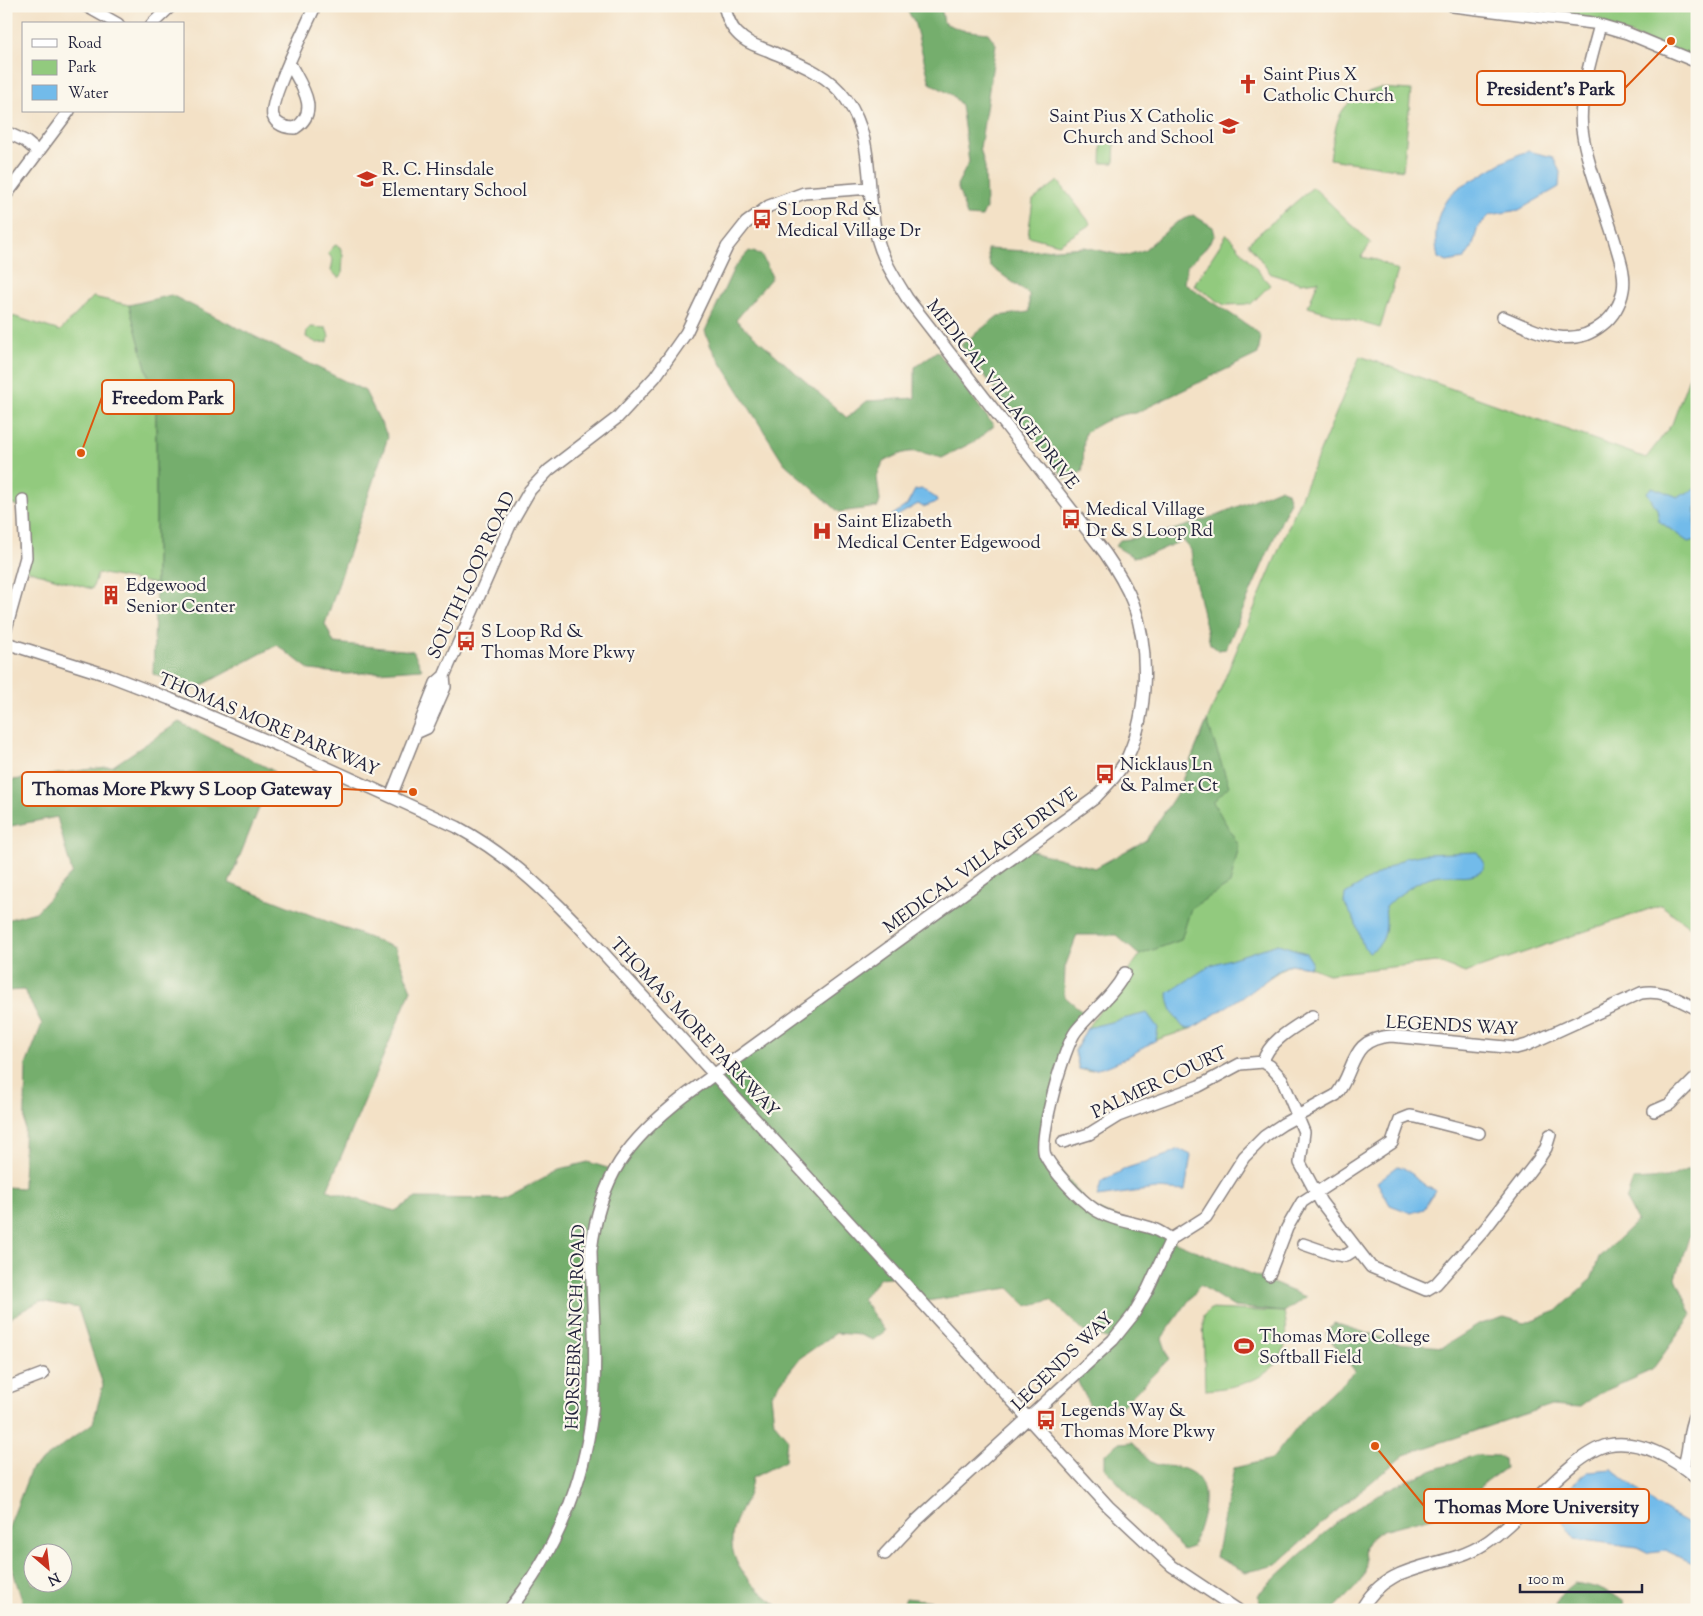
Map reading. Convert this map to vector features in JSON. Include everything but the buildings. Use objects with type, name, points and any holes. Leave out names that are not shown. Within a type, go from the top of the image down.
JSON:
[{"type":"street","points":[[86,6],[114,22]]},
{"type":"street","points":[[154,22],[171,6]]},
{"type":"street","points":[[289,62],[308,101],[309,109],[308,118],[295,128],[286,128],[273,117],[272,108],[289,62],[315,6]]},
{"type":"street","name":"MEDICAL VILLAGE DRIVE","points":[[715,1075],[1095,798],[1117,775],[1128,757],[1140,715],[1143,650],[1138,621],[1126,588],[1092,537],[903,292],[887,264],[878,241],[865,136],[854,110],[845,97],[832,84],[810,69],[746,41],[730,22],[724,6]]},
{"type":"street","points":[[1453,6],[1485,8],[1600,25],[1627,33],[1697,62]]},
{"type":"street","points":[[1504,317],[1550,336],[1570,338],[1587,335],[1597,330],[1613,314],[1624,290],[1620,259],[1582,130],[1583,104],[1600,25]]},
{"type":"street","points":[[6,194],[68,112]]},
{"type":"street","points":[[6,132],[25,141],[37,151]]},
{"type":"street","name":"SOUTH LOOP ROAD","points":[[391,796],[436,683],[444,676],[511,523],[530,490],[548,470],[617,418],[655,378],[686,333],[727,247],[746,222],[769,206],[804,193],[870,188]]},
{"type":"street","points":[[6,629],[26,556],[22,500]]},
{"type":"street","name":"THOMAS MORE PARKWAY","points":[[6,643],[110,676],[170,699],[391,796],[479,839],[515,864],[575,922],[1108,1506],[1147,1545],[1183,1574],[1238,1610]]},
{"type":"street","points":[[1125,973],[1108,997],[1076,1032],[1067,1045],[1053,1098],[1044,1150],[1059,1174],[1090,1206],[1109,1216],[1153,1229],[1171,1239]]},
{"type":"street","name":"LEGENDS WAY","points":[[885,1554],[916,1520],[1113,1340],[1133,1316],[1148,1290],[1171,1239],[1206,1217],[1244,1157],[1265,1136],[1296,1116],[1336,1095],[1341,1089],[1359,1050],[1380,1037],[1412,1038],[1516,1048],[1527,1045],[1641,993],[1655,991],[1665,992],[1697,1009]]},
{"type":"street","points":[[1312,1016],[1275,1042],[1268,1050],[1262,1062],[1270,1066],[1282,1079],[1304,1132],[1300,1163],[1316,1194],[1356,1249],[1376,1270],[1416,1287],[1426,1290],[1432,1288],[1485,1229],[1538,1160],[1546,1148],[1550,1135]]},
{"type":"street","name":"PALMER COURT","points":[[1064,1142],[1089,1134],[1118,1116],[1198,1086],[1240,1064],[1262,1062]]},
{"type":"street","name":"HORSEBRANCH ROAD","points":[[509,1610],[536,1573],[554,1540],[573,1495],[586,1448],[594,1382],[591,1252],[598,1210],[605,1189],[614,1170],[640,1134],[660,1115],[715,1075]]},
{"type":"street","points":[[1654,1111],[1670,1104],[1697,1077]]},
{"type":"street","points":[[1268,1275],[1286,1228],[1296,1210],[1308,1196],[1316,1194],[1392,1142],[1400,1120],[1405,1117],[1416,1117],[1479,1132]]},
{"type":"street","points":[[1303,1244],[1332,1254],[1345,1256],[1356,1249]]},
{"type":"street","points":[[6,1388],[43,1374]]},
{"type":"street","points":[[1683,1468],[1688,1450],[1690,1423],[1697,1410]]},
{"type":"street","points":[[1362,1610],[1376,1589],[1393,1576],[1476,1548],[1498,1535],[1576,1462],[1606,1446],[1623,1444],[1639,1446],[1683,1468],[1697,1478]]},
{"type":"green space","points":[[904,6],[941,6],[944,23],[962,30],[988,33],[996,44],[980,148],[985,167],[986,208],[982,217],[967,216],[957,185],[969,162],[961,105],[952,95],[930,83],[914,21]]},
{"type":"green space","points":[[1550,6],[1697,6],[1697,62],[1627,33],[1548,17]]},
{"type":"green space","points":[[1380,88],[1411,90],[1403,170],[1330,159],[1337,122],[1341,113],[1355,99]]},
{"type":"green space","points":[[1102,137],[1115,137],[1114,163],[1101,163]]},
{"type":"green space","points":[[1058,181],[1091,224],[1059,244],[1028,236],[1033,200]]},
{"type":"green space","points":[[1313,187],[1371,243],[1361,257],[1377,260],[1398,271],[1380,328],[1308,307],[1318,281],[1300,283],[1271,274],[1248,243]]},
{"type":"green space","points":[[1193,215],[1213,227],[1215,235],[1203,251],[1187,266],[1184,283],[1255,330],[1261,337],[1258,354],[1136,413],[1115,417],[1091,429],[1085,433],[1082,472],[1065,479],[961,345],[998,316],[1029,312],[1029,294],[990,266],[987,249],[1027,251],[1085,247],[1124,256],[1144,250],[1176,223]]},
{"type":"green space","points":[[1227,234],[1270,285],[1251,304],[1224,305],[1194,285]]},
{"type":"green space","points":[[335,245],[340,247],[343,255],[342,275],[339,278],[331,271],[333,260],[328,253]]},
{"type":"green space","points":[[749,251],[761,254],[772,277],[736,320],[847,418],[867,401],[915,398],[915,367],[937,351],[994,426],[977,440],[942,458],[925,453],[906,452],[883,462],[877,477],[880,501],[878,507],[839,512],[784,463],[711,347],[705,331],[734,268]]},
{"type":"green space","points":[[171,295],[365,391],[388,437],[325,624],[334,643],[413,651],[422,669],[347,674],[310,670],[277,645],[195,689],[153,674],[156,584],[156,404],[129,305]]},
{"type":"green space","points":[[93,297],[129,305],[156,404],[156,584],[98,573],[92,589],[23,569],[24,508],[6,502],[6,314],[60,331]]},
{"type":"green space","points":[[311,327],[326,328],[329,336],[328,342],[317,343],[306,337],[307,330]]},
{"type":"green space","points":[[1697,355],[1697,932],[1661,905],[1465,973],[1436,962],[1328,974],[1310,967],[1290,964],[1193,1028],[1156,1040],[1102,1067],[1088,1071],[1079,1069],[1075,1051],[1087,1028],[1150,941],[1121,926],[1360,356],[1646,458],[1672,424]]},
{"type":"green space","points":[[1281,488],[1287,492],[1290,501],[1226,649],[1218,650],[1210,644],[1194,576],[1191,550],[1183,540],[1151,554],[1133,557],[1115,546],[1120,540],[1163,533],[1183,527]]},
{"type":"green space","points":[[1207,721],[1229,786],[1213,802],[1239,846],[1230,884],[1191,908],[1181,940],[1139,955],[1116,935],[1077,935],[1065,967],[1064,996],[1089,1017],[1067,1045],[1044,1150],[1090,1206],[1306,1297],[1284,1312],[1234,1307],[1200,1285],[1162,1338],[1169,1359],[1122,1406],[1093,1412],[1075,1375],[1113,1340],[1083,1331],[1051,1300],[1027,1306],[1009,1288],[921,1302],[898,1276],[880,1278],[862,1299],[885,1331],[873,1340],[860,1335],[836,1333],[800,1358],[771,1395],[774,1422],[787,1438],[785,1461],[752,1478],[748,1496],[736,1521],[732,1535],[736,1561],[743,1572],[751,1583],[783,1610],[25,1610],[6,1548],[6,1535],[31,1469],[93,1423],[103,1385],[78,1308],[40,1301],[6,1320],[6,1266],[9,1264],[6,1261],[6,1187],[23,1188],[26,1065],[42,1024],[24,990],[6,991],[6,920],[36,912],[72,873],[57,817],[6,827],[6,781],[113,766],[179,722],[274,771],[229,883],[395,948],[411,990],[327,1190],[395,1211],[416,1198],[503,1199],[560,1169],[588,1162],[614,1170],[640,1134],[1025,849],[1095,868],[1146,840],[1177,793]]},
{"type":"green space","points":[[1697,1165],[1697,1231],[1689,1237],[1676,1278],[1692,1315],[1652,1370],[1598,1394],[1580,1407],[1551,1405],[1404,1455],[1329,1517],[1276,1565],[1246,1572],[1216,1557],[1234,1468],[1272,1459],[1304,1418],[1355,1371],[1326,1334],[1334,1323],[1398,1343],[1443,1347],[1480,1324],[1504,1317],[1525,1323],[1557,1311],[1591,1280],[1599,1257],[1637,1221],[1626,1200],[1633,1180],[1668,1178]]},
{"type":"green space","name":"Thomas More College Softball Field","points":[[1210,1309],[1284,1312],[1287,1332],[1284,1348],[1278,1361],[1268,1371],[1240,1385],[1205,1390],[1203,1316]]},
{"type":"green space","points":[[1133,1442],[1151,1462],[1158,1465],[1181,1468],[1193,1473],[1200,1481],[1204,1491],[1204,1502],[1192,1547],[1183,1550],[1105,1469],[1105,1454],[1119,1443]]},
{"type":"green space","points":[[1475,1455],[1498,1456],[1504,1459],[1505,1468],[1483,1484],[1468,1503],[1455,1511],[1383,1530],[1373,1536],[1367,1542],[1365,1548],[1366,1564],[1363,1577],[1333,1610],[1271,1610],[1261,1605],[1257,1595],[1337,1522],[1352,1511],[1393,1487]]},
{"type":"green space","points":[[1574,1583],[1594,1587],[1612,1595],[1623,1602],[1624,1610],[1555,1610],[1561,1595]]},
{"type":"green space","points":[[906,1598],[932,1601],[937,1610],[901,1610]]},
{"type":"water","points":[[1528,151],[1553,157],[1560,172],[1559,187],[1519,210],[1490,215],[1478,227],[1472,248],[1464,259],[1447,262],[1438,258],[1436,230],[1440,212],[1449,196],[1462,185],[1516,155]]},
{"type":"water","points":[[1652,487],[1678,497],[1697,488],[1695,521],[1697,540],[1688,542],[1659,521],[1657,509],[1647,492]]},
{"type":"water","points":[[922,489],[936,498],[937,502],[923,507],[918,504],[890,520],[891,516],[907,505],[915,490]]},
{"type":"water","points":[[1477,852],[1484,862],[1484,869],[1472,875],[1434,876],[1408,889],[1385,907],[1386,927],[1380,944],[1369,952],[1363,946],[1355,921],[1344,903],[1345,894],[1405,858],[1425,854]]},
{"type":"water","points":[[1278,944],[1306,953],[1312,962],[1310,967],[1290,964],[1193,1028],[1184,1028],[1173,1012],[1169,1003],[1168,993],[1211,965]]},
{"type":"water","points":[[1147,1013],[1158,1028],[1156,1040],[1109,1066],[1089,1070],[1079,1069],[1075,1051],[1087,1028]]},
{"type":"water","points":[[1179,1149],[1191,1155],[1185,1191],[1156,1189],[1097,1197],[1101,1182],[1127,1168],[1167,1155]]},
{"type":"water","points":[[1398,1166],[1408,1170],[1425,1185],[1435,1190],[1424,1209],[1411,1213],[1390,1205],[1377,1182]]},
{"type":"water","points":[[1612,1469],[1657,1506],[1697,1528],[1697,1565],[1667,1551],[1649,1553],[1637,1547],[1575,1539],[1555,1512],[1555,1498],[1589,1471]]},
{"type":"place","name":"President’s Park","points":[[1671,41]]},
{"type":"place","name":"Saint Pius X Catholic Church","points":[[1248,84]]},
{"type":"place","name":"Saint Pius X Catholic Church and School","points":[[1229,126]]},
{"type":"place","name":"R. C. Hinsdale Elementary School","points":[[367,179]]},
{"type":"place","name":"S Loop Rd & Medical Village Dr","points":[[762,219]]},
{"type":"place","name":"Freedom Park","points":[[81,453]]},
{"type":"place","name":"Medical Village Dr & S Loop Rd","points":[[1071,519]]},
{"type":"place","name":"Saint Elizabeth Medical Center Edgewood","points":[[822,531]]},
{"type":"place","name":"Edgewood Senior Center","points":[[111,595]]},
{"type":"place","name":"S Loop Rd & Thomas More Pkwy","points":[[466,641]]},
{"type":"place","name":"Nicklaus Ln & Palmer Ct","points":[[1105,774]]},
{"type":"place","name":"Thomas More Pkwy S Loop Gateway","points":[[413,792]]},
{"type":"place","name":"Thomas More College Softball Field","points":[[1244,1346]]},
{"type":"place","name":"Legends Way & Thomas More Pkwy","points":[[1046,1420]]},
{"type":"place","name":"Thomas More University","points":[[1375,1446]]}]
